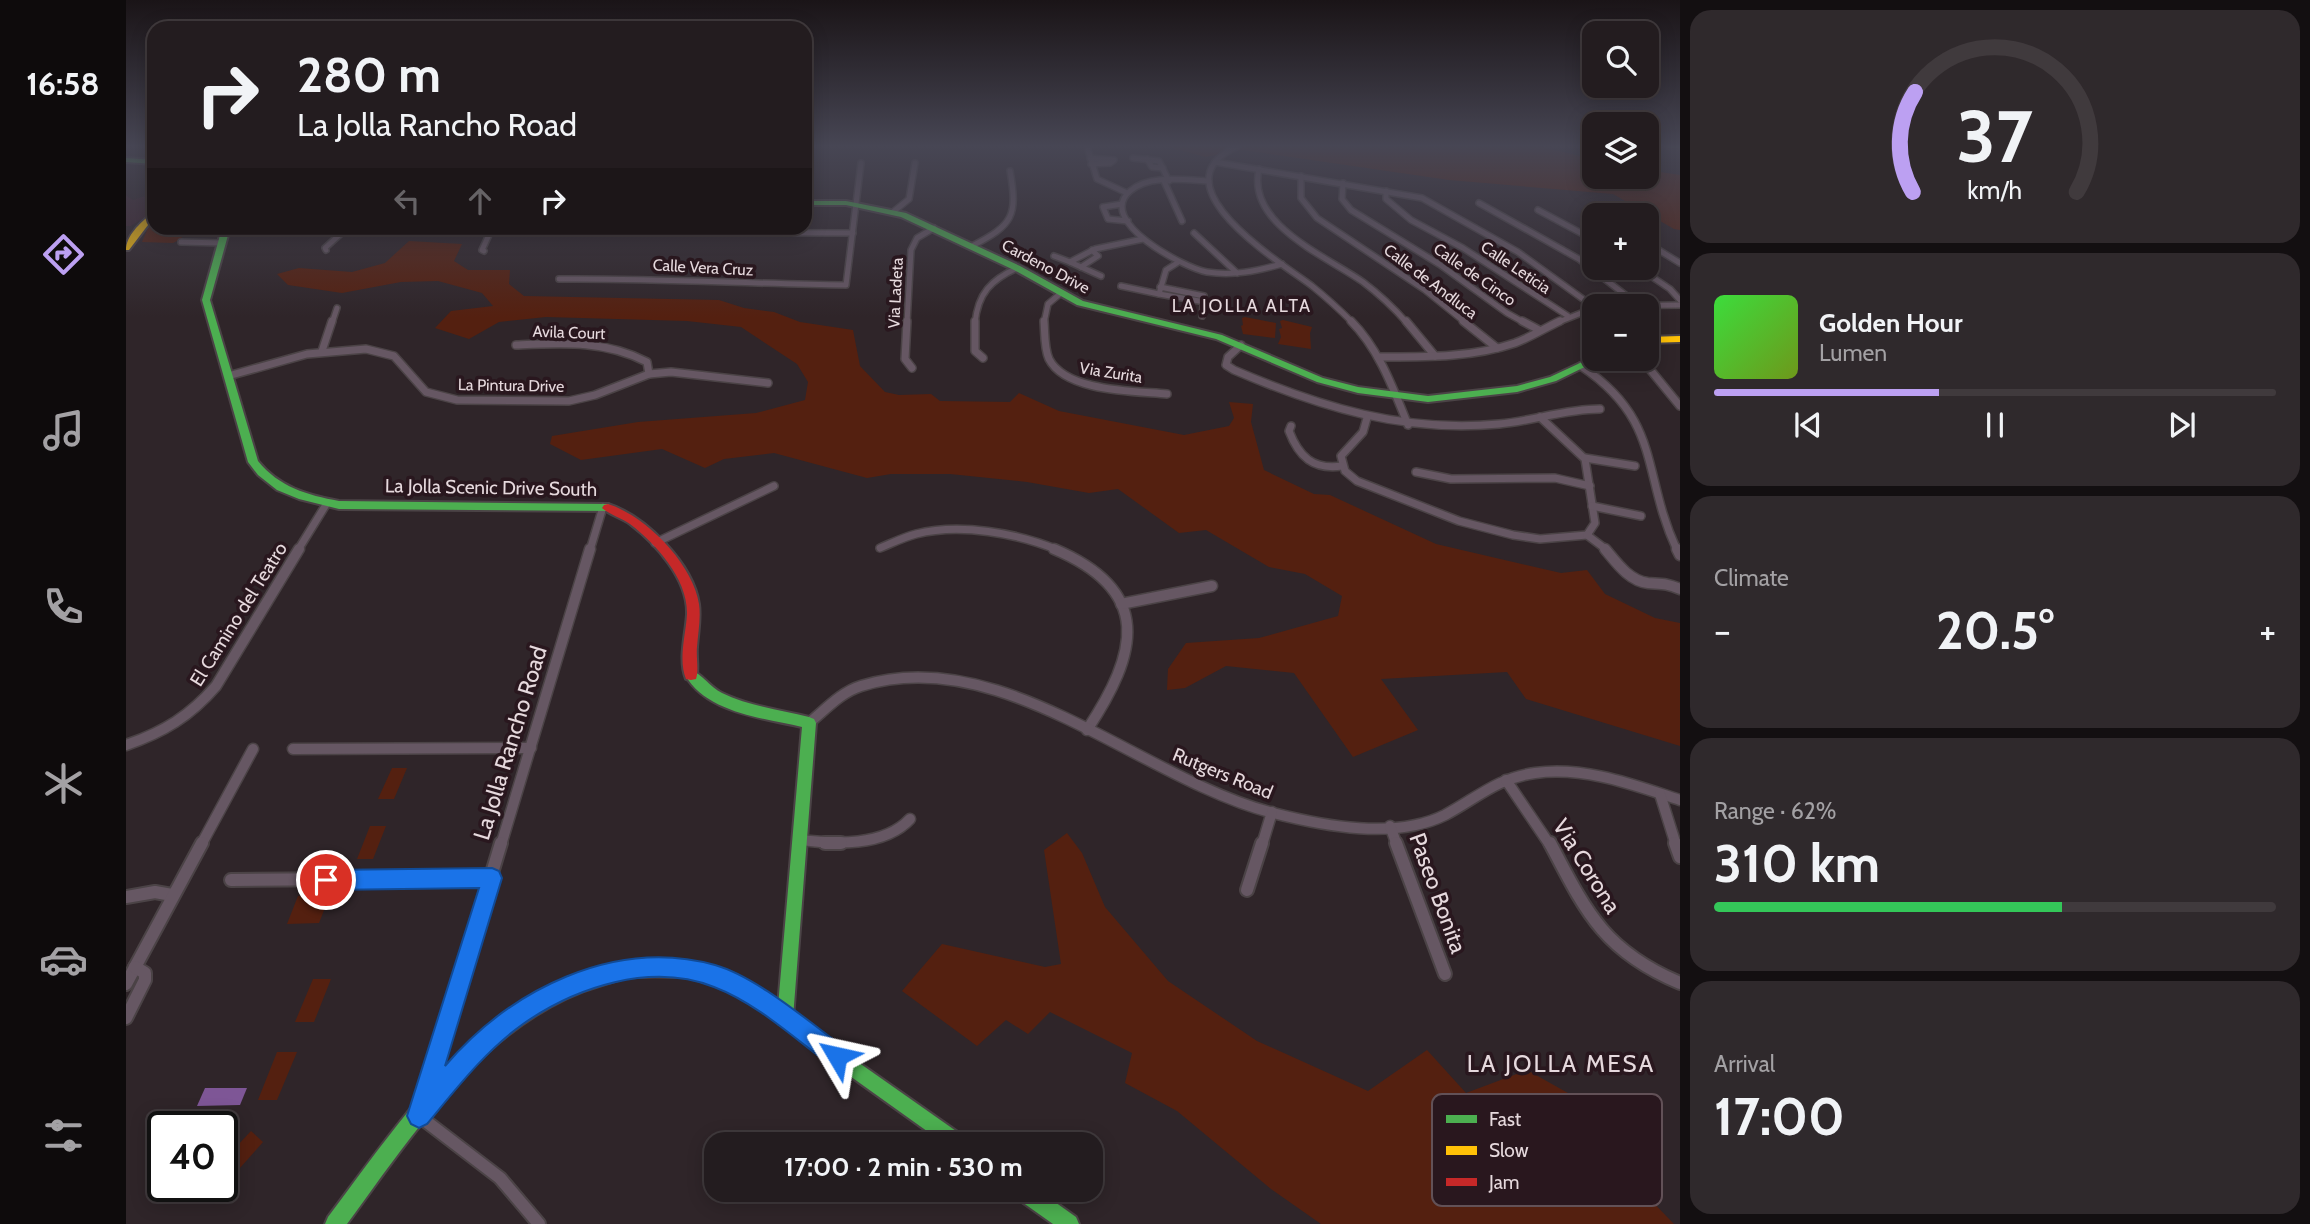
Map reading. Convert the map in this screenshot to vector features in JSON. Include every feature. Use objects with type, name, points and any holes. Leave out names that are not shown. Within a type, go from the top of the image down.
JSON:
[{"type":"street","name":"Cardeno Drive","points":[[812,203],[855,205],[893,212],[934,228],[1100,310],[1219,337],[1320,380],[1396,396],[1428,399],[1517,389],[1553,379],[1581,366]]},
{"type":"street","points":[[893,212],[904,203]]},
{"type":"street","points":[[972,246],[998,231],[1014,215],[1016,203]]},
{"type":"street","points":[[1175,203],[1182,221]]},
{"type":"street","points":[[1216,203],[1224,216],[1245,237],[1346,315],[1378,357],[1408,425]]},
{"type":"street","points":[[1262,203],[1266,211],[1285,228],[1380,295],[1414,328],[1435,356]]},
{"type":"street","name":"Calle de Andluca","points":[[1305,203],[1317,218],[1425,290],[1497,348]]},
{"type":"street","name":"Calle de Cinco","points":[[1345,203],[1351,210],[1439,264],[1507,313],[1539,330]]},
{"type":"street","name":"Calle Leticia","points":[[1390,203],[1395,209],[1460,246],[1535,298],[1568,316]]},
{"type":"street","points":[[1432,203],[1518,252],[1582,298]]},
{"type":"street","points":[[1479,203],[1579,259],[1624,294]]},
{"type":"street","points":[[1128,221],[1108,219],[1103,207],[1122,204],[1128,221],[1143,239],[1177,263],[1208,272],[1237,273],[1282,264]]},
{"type":"street","points":[[812,233],[853,233],[855,205]]},
{"type":"street","points":[[1538,209],[1582,233]]},
{"type":"street","points":[[126,248],[147,221]]},
{"type":"street","name":"Via Ladeta","points":[[912,368],[905,359],[911,250],[917,238],[934,228]]},
{"type":"street","name":"Calle Vera Cruz","points":[[559,279],[658,278],[699,283],[846,285],[853,233]]},
{"type":"street","points":[[1194,233],[1237,273]]},
{"type":"street","name":"La Jolla Scenic Drive South","points":[[225,235],[208,285],[206,300],[253,462],[261,476],[290,494],[327,503],[603,507],[627,514],[687,579],[692,603],[689,663],[691,675],[698,685],[727,701],[809,723]]},
{"type":"street","points":[[326,250],[339,235]]},
{"type":"street","points":[[484,251],[482,250],[489,235]]},
{"type":"street","points":[[1070,262],[1092,250],[1143,239]]},
{"type":"street","points":[[181,242],[222,243]]},
{"type":"street","points":[[1081,267],[1098,256],[1092,250]]},
{"type":"street","points":[[1659,250],[1680,263]]},
{"type":"street","points":[[1054,256],[1101,276]]},
{"type":"street","points":[[1159,290],[1166,270],[1177,263]]},
{"type":"street","points":[[983,358],[975,351],[975,306],[982,292],[990,284],[1017,268]]},
{"type":"street","points":[[1657,280],[1670,289],[1680,302]]},
{"type":"street","points":[[1121,286],[1199,293],[1204,296],[1205,302],[1202,316]]},
{"type":"street","name":"Via Zurita","points":[[1061,293],[1048,303],[1043,314],[1048,356],[1061,374],[1078,383],[1167,394]]},
{"type":"street","points":[[1659,303],[1680,302]]},
{"type":"street","points":[[322,351],[337,308]]},
{"type":"street","points":[[1378,357],[1451,357],[1497,348],[1518,342],[1582,311]]},
{"type":"street","points":[[1659,340],[1680,339]]},
{"type":"street","name":"Avila Court","points":[[516,345],[583,344],[618,348],[648,362],[649,374]]},
{"type":"street","points":[[1241,345],[1228,357],[1226,365],[1234,370],[1307,400],[1367,418],[1408,425],[1452,428],[1540,418],[1586,408],[1600,409]]},
{"type":"street","name":"La Pintura Drive","points":[[228,376],[322,351],[366,349],[389,354],[402,364],[426,391],[457,400],[569,401],[595,395],[649,374],[693,372],[768,383]]},
{"type":"street","points":[[1581,366],[1617,393],[1632,411],[1648,447],[1669,530],[1680,555]]},
{"type":"street","points":[[1651,371],[1680,406]]},
{"type":"street","points":[[1367,418],[1363,432],[1341,456],[1342,466],[1354,480],[1426,512],[1462,524],[1507,533],[1570,540],[1587,535],[1595,523],[1585,458]]},
{"type":"street","points":[[1540,418],[1585,458],[1636,466]]},
{"type":"street","points":[[1291,426],[1289,431],[1295,450],[1304,459],[1322,467],[1342,466]]},
{"type":"street","points":[[1416,472],[1451,480],[1555,478],[1590,486]]},
{"type":"street","points":[[655,543],[774,486]]},
{"type":"street","name":"El Camino del Teatro","points":[[126,745],[171,728],[193,713],[216,686],[327,503]]},
{"type":"street","points":[[1592,506],[1641,516]]},
{"type":"street","name":"La Jolla Rancho Road","points":[[419,1116],[603,507]]},
{"type":"street","points":[[880,548],[919,533],[952,530],[1007,534],[1044,544],[1083,562],[1105,580],[1121,604],[1128,628],[1124,660],[1109,697],[1087,730]]},
{"type":"street","points":[[1587,535],[1636,579],[1646,583],[1664,582],[1680,589]]},
{"type":"street","points":[[1121,604],[1212,586]]},
{"type":"street","name":"Rutgers Road","points":[[809,723],[834,701],[859,687],[887,680],[920,677],[984,689],[1027,702],[1201,788],[1272,812],[1343,826],[1390,826],[1429,821],[1487,788],[1536,773],[1565,772],[1614,780],[1680,800]]},
{"type":"street","points":[[785,1018],[809,723]]},
{"type":"street","points":[[293,749],[531,748]]},
{"type":"street","points":[[126,984],[253,749]]},
{"type":"street","name":"Via Corona","points":[[1506,780],[1547,838],[1584,909],[1609,940],[1649,970],[1680,983]]},
{"type":"street","points":[[1660,794],[1680,857]]},
{"type":"street","points":[[1247,890],[1272,812]]},
{"type":"street","points":[[800,840],[838,843],[887,833],[906,825],[910,819]]},
{"type":"street","name":"Paseo Bonita","points":[[1390,826],[1445,974]]},
{"type":"street","points":[[231,880],[492,878]]},
{"type":"street","points":[[126,897],[150,892],[172,895]]},
{"type":"street","points":[[126,1018],[145,980],[145,973],[135,967]]},
{"type":"street","points":[[335,1224],[463,1063],[515,1017],[583,980],[634,968],[673,968],[716,976],[754,996],[943,1132]]},
{"type":"street","points":[[419,1116],[463,1147],[527,1204],[539,1224]]},
{"type":"street","points":[[1039,1202],[1069,1224]]},
{"type":"shaded area","points":[[126,203],[147,203],[147,216],[131,226],[126,226]]},
{"type":"shaded area","points":[[1659,203],[1680,203],[1680,230],[1659,220]]},
{"type":"shaded area","points":[[147,230],[147,235],[183,235],[173,243],[142,242]]},
{"type":"shaded area","points":[[409,241],[462,244],[454,261],[468,270],[510,270],[509,284],[524,296],[719,300],[744,308],[774,312],[800,322],[853,330],[860,366],[885,392],[899,395],[931,394],[940,401],[1010,402],[1019,393],[1059,411],[1184,435],[1229,426],[1234,418],[1229,402],[1253,404],[1251,422],[1264,470],[1314,494],[1330,495],[1436,544],[1561,573],[1587,570],[1605,594],[1655,618],[1680,623],[1680,746],[1526,699],[1507,672],[1381,679],[1418,730],[1353,757],[1294,673],[1226,666],[1185,688],[1167,690],[1168,669],[1186,643],[1259,638],[1338,616],[1342,596],[1305,574],[1269,567],[1206,530],[1179,533],[1118,489],[1089,493],[1027,482],[950,474],[891,474],[867,478],[774,453],[724,459],[705,468],[662,449],[581,460],[550,444],[552,436],[638,422],[756,413],[805,400],[808,382],[797,364],[741,327],[687,321],[546,317],[499,322],[469,339],[435,328],[451,311],[493,306],[482,293],[438,281],[401,282],[342,293],[288,285],[277,274],[299,268],[352,272],[385,263]]},
{"type":"shaded area","points":[[1242,318],[1276,323],[1275,338],[1243,334],[1241,326]]},
{"type":"shaded area","points":[[1280,321],[1312,327],[1311,349],[1278,344],[1281,337],[1279,329],[1282,328]]},
{"type":"shaded area","points":[[392,768],[407,768],[394,799],[378,799]]},
{"type":"shaded area","points":[[370,826],[386,826],[373,859],[357,859]]},
{"type":"shaded area","points":[[1067,833],[1082,853],[1105,907],[1168,981],[1257,1041],[1368,1091],[1427,1050],[1466,1093],[1527,1070],[1570,1094],[1432,1094],[1432,1206],[1657,1206],[1674,1224],[1321,1224],[1271,1189],[1177,1111],[1125,1083],[1132,1053],[1050,1012],[1028,1034],[1006,1020],[977,1046],[902,991],[942,944],[1045,967],[1061,964],[1044,850]]},
{"type":"shaded area","points":[[330,895],[319,923],[287,924],[298,896]]},
{"type":"shaded area","points":[[313,979],[331,979],[314,1022],[295,1022]]},
{"type":"shaded area","points":[[277,1052],[297,1052],[277,1100],[258,1100]]},
{"type":"shaded area","points":[[205,1088],[247,1088],[240,1105],[197,1106]]},
{"type":"shaded area","points":[[251,1131],[263,1142],[238,1170],[238,1145]]},
{"type":"traffic: fast","points":[[847,203],[903,215],[1017,268],[1080,303],[1219,337],[1320,380],[1358,390],[1428,399],[1517,389],[1553,379],[1582,366]]},
{"type":"traffic: fast","points":[[224,235],[206,300],[253,462],[271,481],[302,497],[339,505],[608,508]]},
{"type":"traffic: fast","points":[[691,675],[701,686],[729,702],[809,723],[785,1018]]},
{"type":"traffic: fast","points":[[335,1224],[402,1134],[440,1089],[481,1047],[525,1011],[574,985],[628,970],[686,969]]},
{"type":"traffic: fast","points":[[828,1050],[943,1132]]},
{"type":"traffic: fast","points":[[1039,1202],[1069,1224]]},
{"type":"traffic: slow","points":[[126,248],[147,221]]},
{"type":"traffic: slow","points":[[1659,340],[1680,339]]},
{"type":"traffic: jam","points":[[608,508],[620,512],[648,533],[683,577],[693,605],[691,675]]},
{"type":"traffic: jam","points":[[686,969],[706,973],[744,990],[828,1050]]},
{"type":"district","name":"LA JOLLA ALTA","points":[[1242,306]]},
{"type":"district","name":"LA JOLLA MESA","points":[[1561,1064]]},
{"type":"route","points":[[326,880],[492,878],[419,1116],[463,1063],[515,1017],[558,991],[583,980],[634,968],[673,968],[716,976],[754,996],[837,1056]]}]
